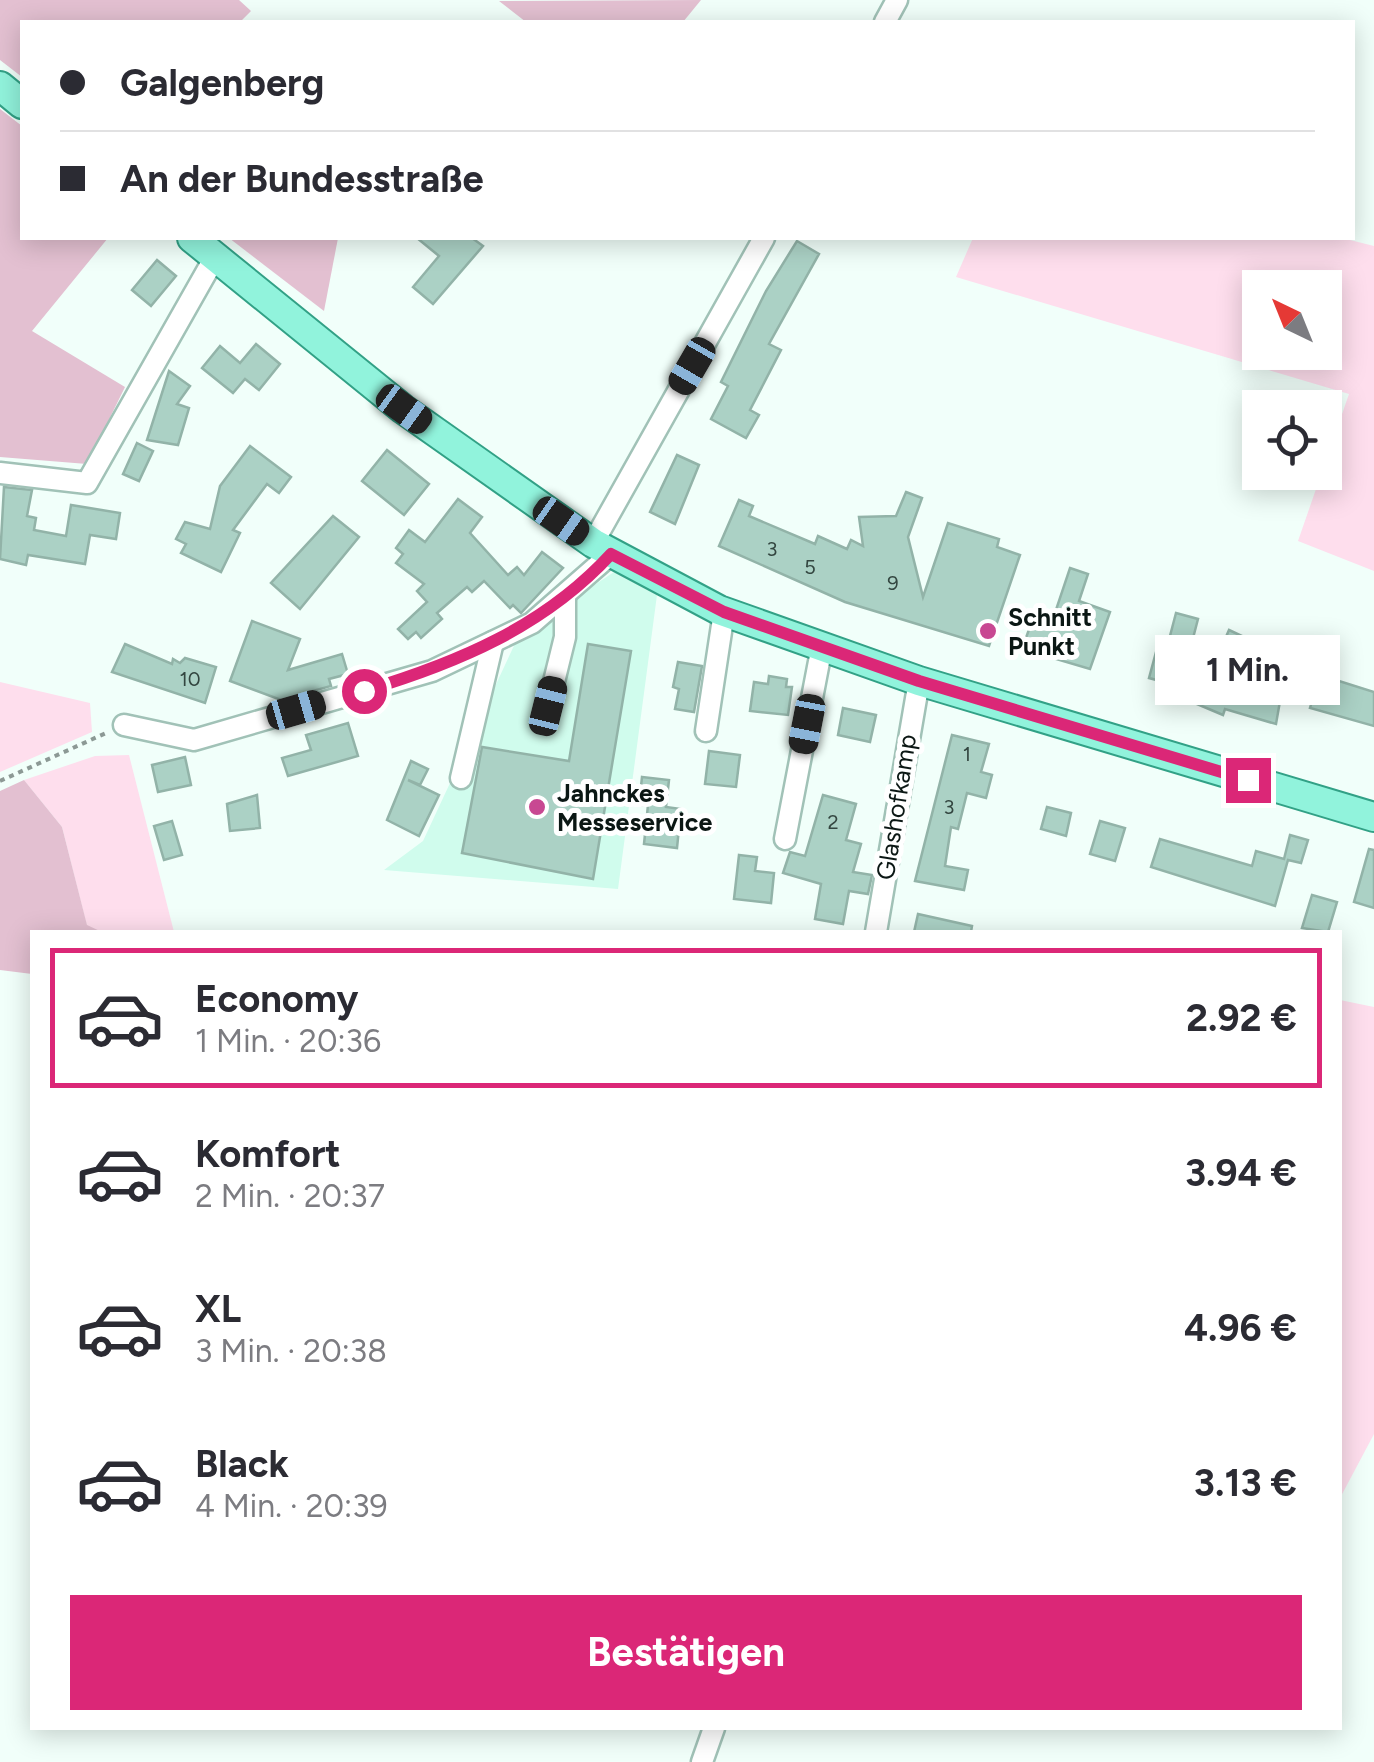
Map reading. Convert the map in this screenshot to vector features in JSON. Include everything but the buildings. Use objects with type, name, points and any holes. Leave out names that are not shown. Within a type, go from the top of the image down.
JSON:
[{"type":"main road","points":[[0,86],[20,102]]},
{"type":"main road","points":[[194,240],[371,386],[602,549],[724,612],[919,681],[1374,816]]},
{"type":"street","points":[[124,725],[194,740],[432,671],[532,623],[564,598],[602,549],[763,240]]},
{"type":"street","points":[[0,473],[87,483],[215,257]]},
{"type":"street","points":[[548,706],[565,637],[564,598]]},
{"type":"street","points":[[706,731],[724,612]]},
{"type":"street","points":[[461,778],[493,642]]},
{"type":"street","points":[[785,840],[822,646]]},
{"type":"street","name":"Glashofkamp","points":[[876,930],[919,681]]},
{"type":"street","points":[[702,1762],[713,1730]]},
{"type":"path","points":[[0,781],[124,725]]},
{"type":"shaded area","points":[[0,0],[239,0],[251,11],[242,20],[20,20],[20,75],[0,60]]},
{"type":"shaded area","points":[[701,0],[685,20],[523,20],[499,1]]},
{"type":"shaded area","points":[[0,109],[20,124],[20,240],[106,240],[32,331],[125,387],[87,464],[0,457]]},
{"type":"shaded area","points":[[232,240],[338,240],[324,311]]},
{"type":"shaded area","points":[[972,240],[1350,240],[1374,246],[1374,571],[1298,541],[1316,490],[1342,490],[1342,414],[1349,394],[1268,370],[1342,370],[1342,270],[1242,270],[1242,362],[956,277]]},
{"type":"shaded area","points":[[614,572],[657,595],[618,889],[384,870],[423,841],[519,635]]},
{"type":"shaded area","points":[[0,682],[90,703],[92,732],[0,772]]},
{"type":"shaded area","points":[[129,755],[173,930],[97,930],[87,926],[62,827],[24,780],[95,756]]},
{"type":"shaded area","points":[[24,780],[62,827],[87,925],[98,930],[30,930],[30,974],[0,970],[0,791]]},
{"type":"shaded area","points":[[1342,1000],[1374,1007],[1374,1434],[1342,1494]]},
{"type":"place","name":"Schnitt Punkt","points":[[988,631]]},
{"type":"place","name":"Jahnckes Messeservice","points":[[537,807]]},
{"type":"route","points":[[364,691],[432,671],[532,623],[594,573],[611,554],[724,612],[919,681],[1248,780]]}]
